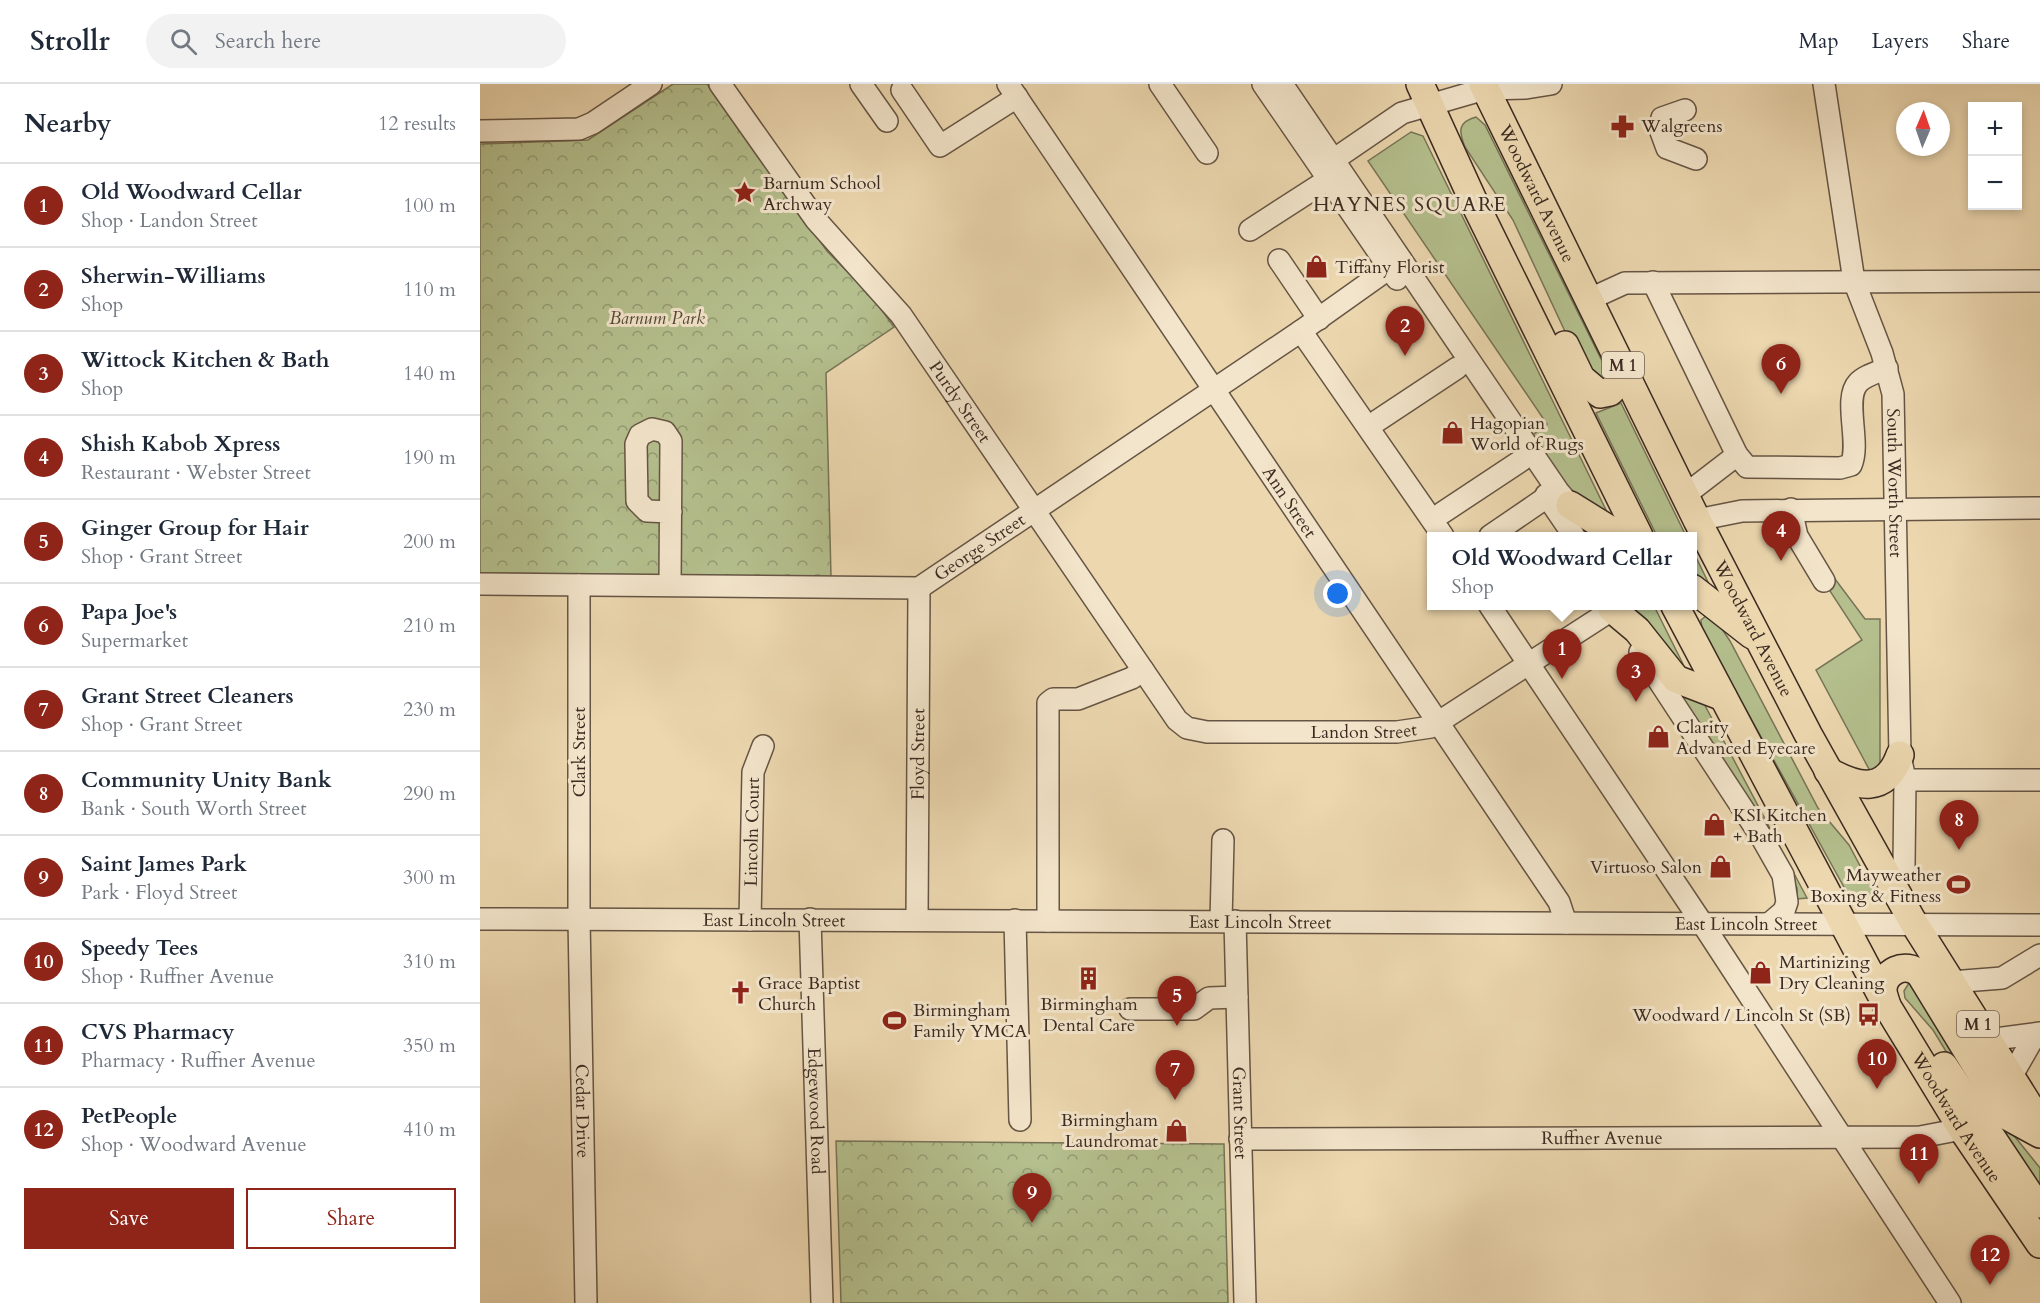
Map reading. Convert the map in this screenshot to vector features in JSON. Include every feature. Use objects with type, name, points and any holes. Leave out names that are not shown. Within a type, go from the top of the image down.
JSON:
[{"type":"main road","name":"Woodward Avenue","points":[[1486,86],[1697,520],[1828,771],[1915,926],[2040,1123]]},
{"type":"main road","points":[[1424,94],[1473,200],[1637,532]]},
{"type":"main road","points":[[1473,200],[1506,228],[1581,378],[1600,394],[1610,392],[1627,374]]},
{"type":"main road","points":[[1559,501],[1612,532]]},
{"type":"main road","points":[[1697,592],[1760,642]]},
{"type":"main road","points":[[1616,610],[1637,630],[1676,679],[1723,697]]},
{"type":"main road","name":"Woodward Avenue","points":[[1677,610],[1887,1006],[1962,1130],[2040,1244]]},
{"type":"main road","points":[[1828,771],[1847,782],[1860,784],[1879,782],[1895,769],[1902,768]]},
{"type":"main road","points":[[1887,1006],[1883,991],[1886,980],[1894,971],[1903,967],[1914,968],[1920,974],[2007,1116],[2040,1134]]},
{"type":"main road","points":[[1919,1058],[1934,1059],[1946,1068],[2032,1198],[2040,1204]]},
{"type":"street","points":[[480,131],[579,129],[593,123],[651,84]]},
{"type":"street","name":"Purdy Street","points":[[720,84],[816,220],[901,315],[1177,720],[1187,728]]},
{"type":"street","points":[[861,84],[887,121]]},
{"type":"street","points":[[1160,84],[1207,153]]},
{"type":"street","points":[[1263,84],[1329,169],[1559,501],[1572,532]]},
{"type":"street","points":[[1282,84],[1329,169]]},
{"type":"street","points":[[1250,230],[1424,94],[1486,86],[1526,88],[1551,84]]},
{"type":"street","name":"South Worth Street","points":[[1824,84],[1854,281],[1887,368],[1893,394],[1904,865],[1893,888]]},
{"type":"street","points":[[887,88],[940,146],[1012,91]]},
{"type":"street","name":"Ann Street","points":[[1012,91],[1559,902],[1566,923]]},
{"type":"street","points":[[1685,110],[1662,118],[1660,129],[1667,148],[1696,159]]},
{"type":"street","points":[[1279,260],[1319,319]]},
{"type":"street","points":[[1395,265],[1457,368],[1522,460],[1559,501],[1592,532]]},
{"type":"street","name":"George Street","points":[[480,584],[919,588],[1319,319],[1395,265]]},
{"type":"street","points":[[1590,300],[1625,283],[2040,281]]},
{"type":"street","points":[[1653,282],[1737,454],[1747,467],[1840,468],[1851,465],[1856,455],[1852,394],[1858,383],[1887,368]]},
{"type":"street","points":[[1301,331],[1440,532]]},
{"type":"street","points":[[1377,421],[1457,368]]},
{"type":"street","points":[[1685,495],[1737,454]]},
{"type":"street","points":[[1442,513],[1522,460]]},
{"type":"street","points":[[1500,532],[1559,501]]},
{"type":"street","points":[[1697,520],[1727,512],[1791,509],[2040,508]]},
{"type":"street","points":[[1791,509],[1797,536],[1824,581]]},
{"type":"street","points":[[670,512],[670,585]]},
{"type":"street","name":"Clark Street","points":[[579,585],[579,919]]},
{"type":"street","name":"Floyd Street","points":[[918,920],[919,588]]},
{"type":"street","points":[[1493,610],[1702,923],[1950,1303]]},
{"type":"street","name":"Landon Street","points":[[1187,728],[1207,732],[1397,732],[1425,729],[1608,610]]},
{"type":"street","points":[[1615,610],[1774,857],[1783,875],[1788,894],[1784,911],[1770,923]]},
{"type":"street","points":[[1048,921],[1048,704],[1053,699],[1078,699],[1132,678],[1143,670]]},
{"type":"street","name":"Lincoln Court","points":[[750,920],[753,772],[763,746]]},
{"type":"street","points":[[1902,768],[2040,780]]},
{"type":"street","name":"Grant Street","points":[[1223,840],[1228,921],[1237,997],[1245,1303]]},
{"type":"street","name":"East Lincoln Street","points":[[480,919],[2040,925]]},
{"type":"street","name":"Cedar Drive","points":[[579,919],[586,1303]]},
{"type":"street","name":"Edgewood Road","points":[[810,919],[822,1303]]},
{"type":"street","points":[[1016,920],[1020,1120]]},
{"type":"street","points":[[1951,982],[2002,978],[2040,955]]},
{"type":"street","points":[[1130,1009],[1194,1009],[1209,998],[1237,997]]},
{"type":"street","points":[[1988,1040],[2038,1034]]},
{"type":"street","points":[[2011,1077],[2038,1034]]},
{"type":"street","name":"Ruffner Avenue","points":[[1240,1138],[1920,1137],[1962,1130]]},
{"type":"green space","name":"Barnum Park","points":[[673,84],[707,84],[827,251],[873,298],[894,327],[826,373],[831,577],[480,573],[480,144],[588,140]]},
{"type":"green space","points":[[1476,117],[1485,125],[1602,361],[1607,378],[1601,383],[1583,370],[1513,220],[1465,147],[1461,128],[1465,122]]},
{"type":"green space","points":[[1411,132],[1423,136],[1608,514],[1607,519],[1565,486],[1530,437],[1547,424],[1368,161]]},
{"type":"green space","points":[[1621,403],[1684,532],[1655,532],[1596,413]]},
{"type":"green space","points":[[1697,559],[1710,586],[1697,581]]},
{"type":"green space","points":[[1832,575],[1865,619],[1880,619],[1880,768],[1870,771],[1816,670],[1862,640],[1828,588]]},
{"type":"green space","points":[[1656,610],[1686,670],[1632,611]]},
{"type":"green space","points":[[1706,616],[1714,617],[1730,641],[1818,808],[1849,845],[1876,896],[1850,898],[1702,630],[1701,620]]},
{"type":"green space","points":[[1675,688],[1701,698],[1807,898],[1797,899],[1797,888],[1768,832]]},
{"type":"green space","points":[[1909,983],[1918,988],[1999,1117],[2040,1168],[2040,1193],[1988,1120],[1933,1030],[1905,998],[1904,991]]},
{"type":"green space","points":[[836,1141],[1224,1144],[1228,1303],[841,1303]]},
{"type":"place","name":"Walgreens","points":[[1623,126]]},
{"type":"place","name":"Barnum School Archway","points":[[745,193]]},
{"type":"place","name":"Tiffany Florist","points":[[1317,267]]},
{"type":"place","name":"Sherwin-Williams","points":[[1405,356]]},
{"type":"place","name":"Papa Joe's","points":[[1781,394]]},
{"type":"place","name":"Hagopian World of Rugs","points":[[1452,433]]},
{"type":"place","name":"Shish Kabob Xpress","points":[[1781,561]]},
{"type":"place","name":"Old Woodward Cellar","points":[[1562,679]]},
{"type":"place","name":"Wittock Kitchen & Bath","points":[[1636,702]]},
{"type":"place","name":"Clarity Advanced Eyecare","points":[[1658,737]]},
{"type":"place","name":"KSI Kitchen + Bath","points":[[1715,825]]},
{"type":"place","name":"Community Unity Bank","points":[[1959,850]]},
{"type":"place","name":"Virtuoso Salon","points":[[1720,867]]},
{"type":"place","name":"Mayweather Boxing & Fitness","points":[[1959,885]]},
{"type":"place","name":"Martinizing Dry Cleaning","points":[[1761,972]]},
{"type":"place","name":"Birmingham Dental Care","points":[[1089,978]]},
{"type":"place","name":"Grace Baptist Church","points":[[740,993]]},
{"type":"place","name":"Woodward / Lincoln St (SB)","points":[[1869,1015]]},
{"type":"place","name":"Birmingham Family YMCA","points":[[895,1020]]},
{"type":"place","name":"Ginger Group for Hair","points":[[1177,1026]]},
{"type":"place","name":"Speedy Tees","points":[[1877,1089]]},
{"type":"place","name":"Grant Street Cleaners","points":[[1175,1100]]},
{"type":"place","name":"Birmingham Laundromat","points":[[1176,1130]]},
{"type":"place","name":"CVS Pharmacy","points":[[1919,1184]]},
{"type":"place","name":"Saint James Park","points":[[1032,1223]]},
{"type":"place","name":"PetPeople","points":[[1990,1285]]},
{"type":"district","name":"HAYNES SQUARE","points":[[1410,204]]}]
